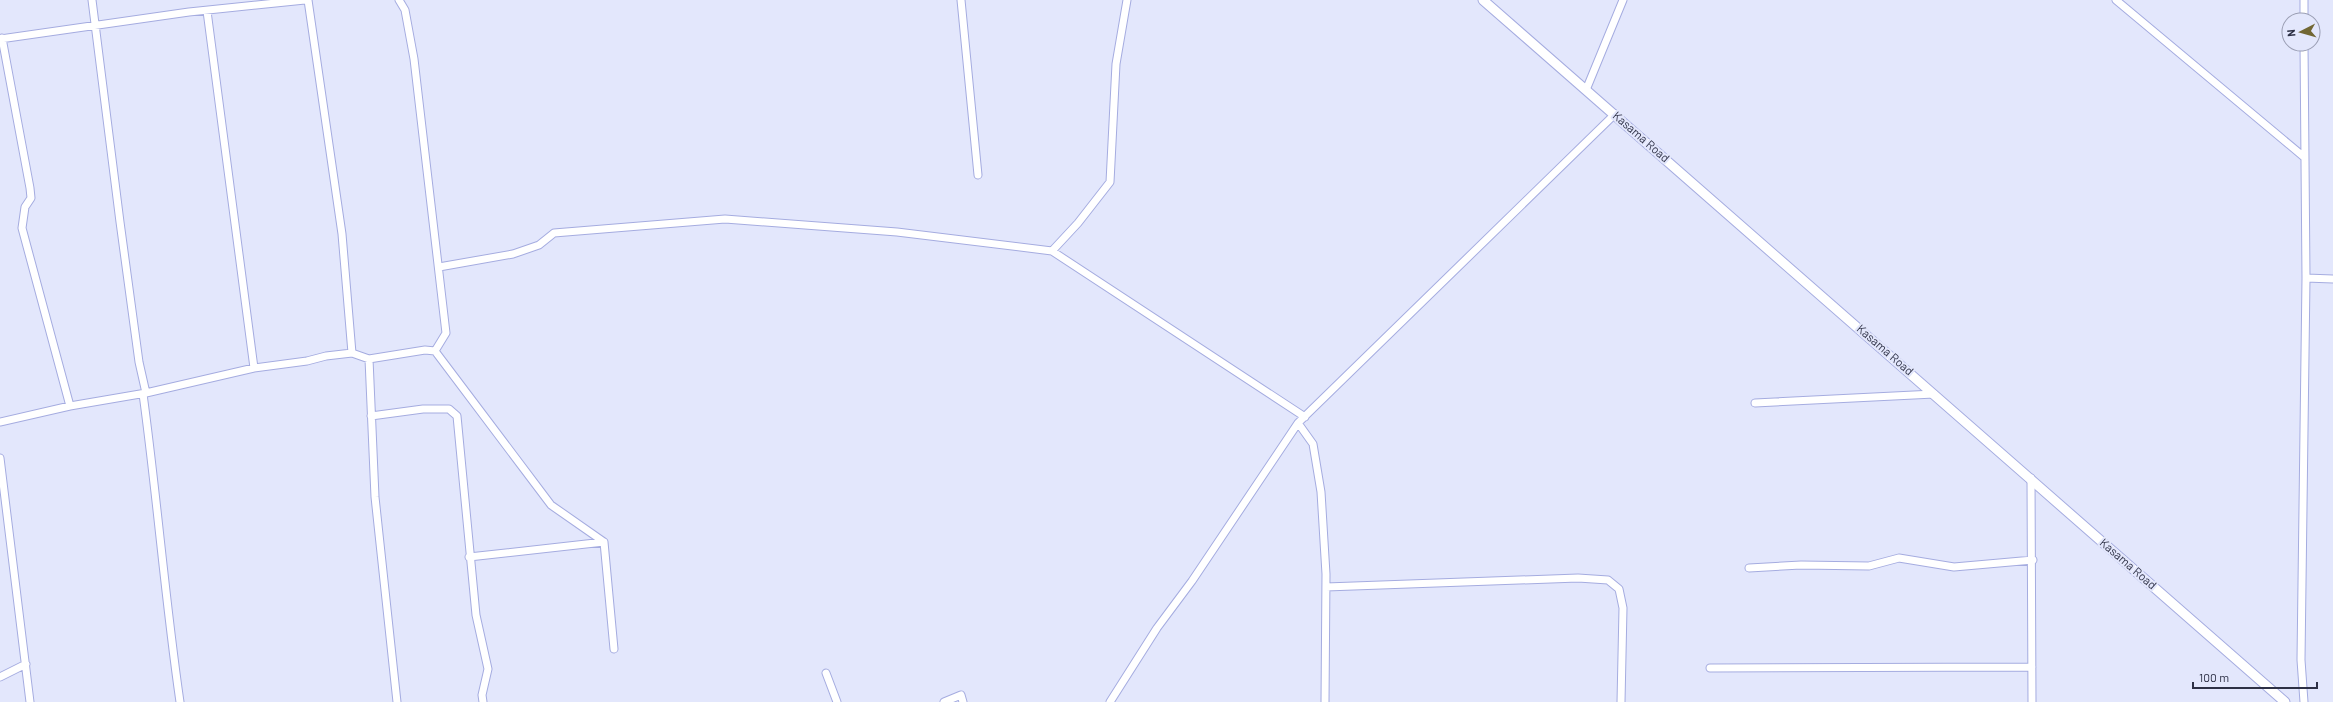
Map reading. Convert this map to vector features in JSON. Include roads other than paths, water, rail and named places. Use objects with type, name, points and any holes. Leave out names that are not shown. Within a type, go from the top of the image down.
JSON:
[{"type":"street","points":[[92,0],[120,222],[144,394],[158,508],[160,554],[180,702]]},
{"type":"street","points":[[70,406],[22,228],[25,207],[31,198],[30,188],[1,38],[206,11],[306,0],[342,234],[352,353]]},
{"type":"street","points":[[399,0],[405,10],[414,59],[446,333],[434,351]]},
{"type":"street","points":[[961,0],[978,174]]},
{"type":"street","points":[[1052,251],[1078,223],[1110,182],[1116,64],[1127,0]]},
{"type":"street","name":"Kasama Road","points":[[1483,0],[1586,90],[1616,114],[2285,702]]},
{"type":"street","points":[[1586,90],[1623,0]]},
{"type":"street","points":[[2116,0],[2304,157]]},
{"type":"street","points":[[2304,0],[2304,12]]},
{"type":"street","points":[[206,11],[254,368]]},
{"type":"street","points":[[2304,52],[2306,278],[2301,660],[2304,702]]},
{"type":"street","points":[[1110,702],[1157,628],[1196,575],[1298,423],[1616,114]]},
{"type":"street","points":[[439,267],[513,254],[539,245],[554,233],[725,219],[897,232],[1052,251],[1305,417]]},
{"type":"street","points":[[2306,278],[2333,279]]},
{"type":"street","points":[[0,422],[70,406],[144,394],[254,368],[352,353],[369,359],[425,350],[434,351],[551,505],[604,542],[614,649]]},
{"type":"street","points":[[369,359],[375,497],[397,702]]},
{"type":"street","points":[[1755,403],[1934,394]]},
{"type":"street","points":[[372,416],[423,409],[449,409],[457,416],[469,558],[476,615],[488,669],[482,695],[484,702]]},
{"type":"street","points":[[1298,423],[1313,444],[1318,461],[1326,587],[1325,702]]},
{"type":"street","points":[[0,458],[30,702]]},
{"type":"street","points":[[2031,478],[2033,560],[2032,702]]},
{"type":"street","points":[[469,558],[604,542]]},
{"type":"street","points":[[1749,568],[1801,565],[1869,566],[1899,558],[1954,567],[2033,560]]},
{"type":"street","points":[[1326,587],[1578,578],[1608,580],[1619,589],[1623,608],[1621,702]]},
{"type":"street","points":[[0,676],[26,664]]},
{"type":"street","points":[[1710,668],[2032,667]]},
{"type":"street","points":[[826,673],[837,702]]},
{"type":"street","points":[[944,702],[962,695],[963,702]]}]
